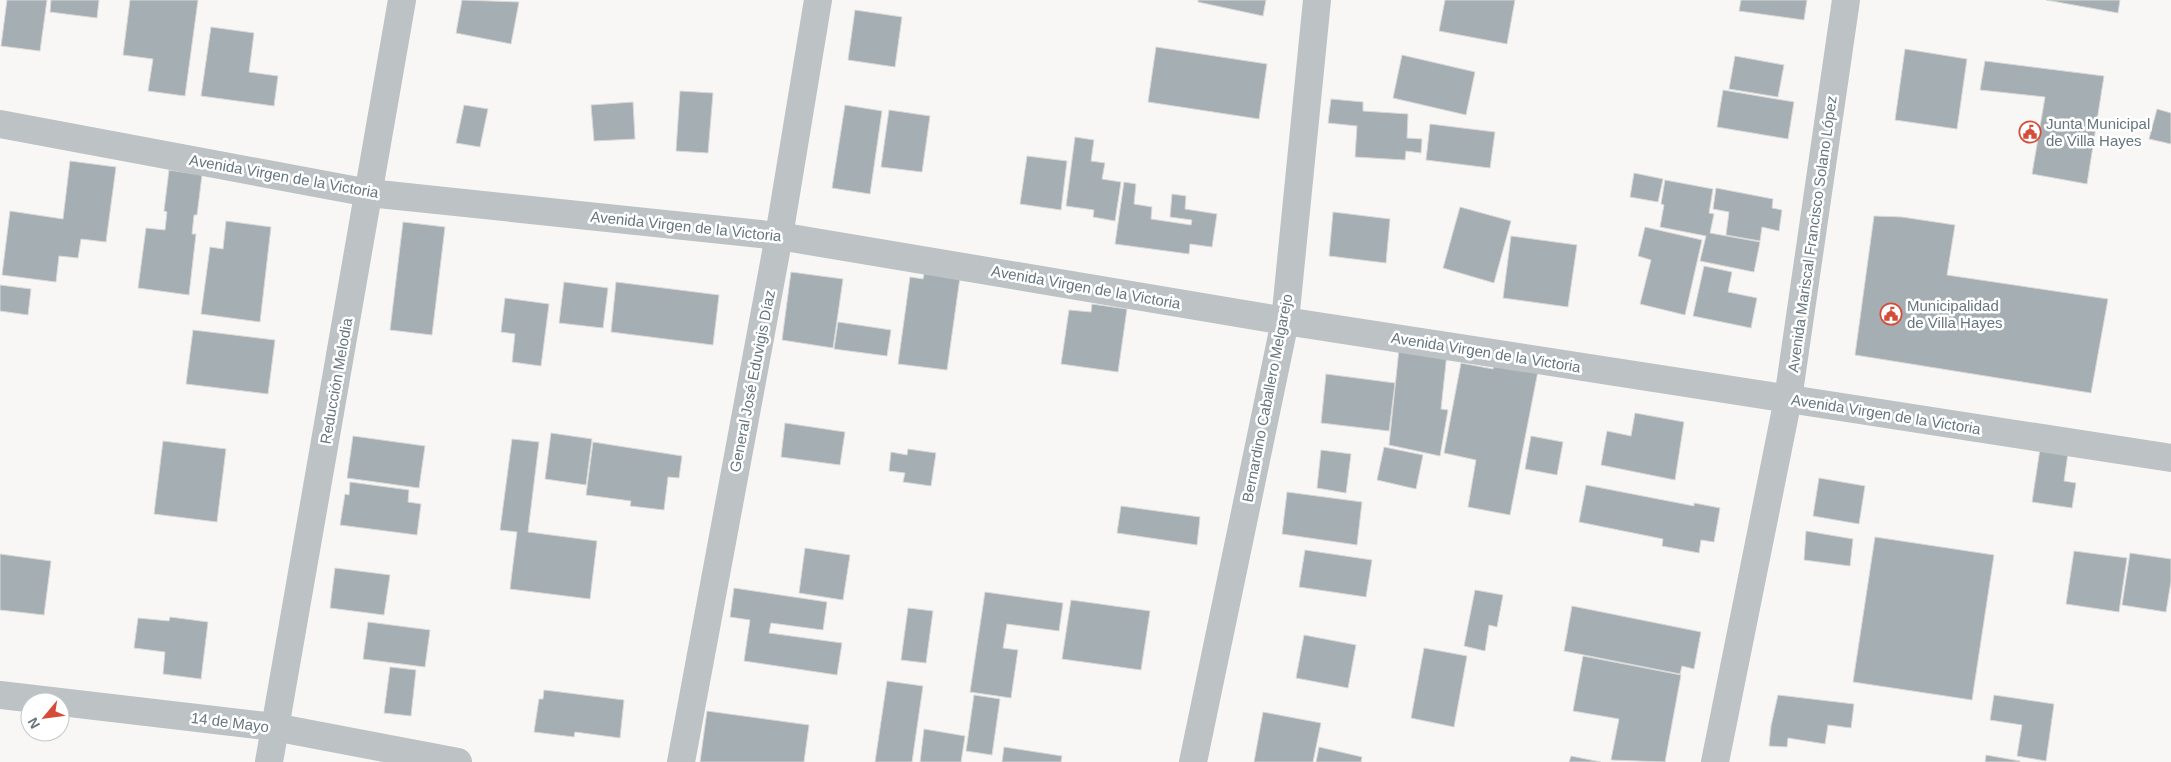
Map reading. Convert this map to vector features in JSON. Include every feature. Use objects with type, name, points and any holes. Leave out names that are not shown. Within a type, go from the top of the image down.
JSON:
[{"type":"street","name":"Reducción Melodia","points":[[269,762],[402,0]]},
{"type":"street","name":"General José Eduvigis Díaz","points":[[681,762],[779,236],[818,0]]},
{"type":"street","name":"Bernardino Caballero Melgarejo","points":[[1193,762],[1285,321],[1317,0]]},
{"type":"street","name":"Avenida Mariscal Francisco Solano López","points":[[1715,762],[1788,399],[1846,0]]},
{"type":"street","name":"Avenida Virgen de la Victoria","points":[[0,124],[369,193],[779,236],[1285,321],[2171,458]]},
{"type":"street","name":"14 de Mayo","points":[[0,695],[274,727],[458,762]]},
{"type":"building","points":[[7,0],[47,0],[40,51],[1,46]]},
{"type":"building","points":[[51,0],[99,0],[97,18],[50,12]]},
{"type":"building","points":[[130,0],[198,0],[185,96],[148,91],[153,59],[123,55]]},
{"type":"building","points":[[462,0],[519,2],[511,44],[456,33]]},
{"type":"building","points":[[1198,0],[1266,0],[1263,16],[1198,2]]},
{"type":"building","points":[[1445,0],[1515,0],[1507,44],[1439,31]]},
{"type":"building","points":[[1741,0],[1807,0],[1804,20],[1739,11]]},
{"type":"building","points":[[2046,0],[2120,0],[2118,13]]},
{"type":"building","points":[[855,10],[902,17],[895,67],[848,60]]},
{"type":"building","points":[[211,27],[254,33],[249,72],[278,76],[274,106],[201,96]]},
{"type":"building","points":[[1156,47],[1267,64],[1259,119],[1148,102]]},
{"type":"building","points":[[1905,49],[1967,59],[1957,129],[1895,120]]},
{"type":"building","points":[[1402,55],[1475,72],[1466,115],[1393,98]]},
{"type":"building","points":[[1735,56],[1784,65],[1778,97],[1729,89]]},
{"type":"building","points":[[1985,61],[2104,76],[2087,184],[2032,174],[2045,97],[1980,90]]},
{"type":"building","points":[[1723,90],[1794,102],[1788,139],[1717,127]]},
{"type":"building","points":[[680,91],[713,93],[708,153],[676,151]]},
{"type":"building","points":[[1331,99],[1363,102],[1363,111],[1408,114],[1407,138],[1422,139],[1421,153],[1406,151],[1405,160],[1355,157],[1357,126],[1328,123]]},
{"type":"building","points":[[633,102],[635,139],[594,141],[591,105]]},
{"type":"building","points":[[464,105],[488,109],[480,147],[456,143]]},
{"type":"building","points":[[845,105],[882,111],[870,194],[832,188]]},
{"type":"building","points":[[2157,109],[2171,113],[2171,144],[2149,139]]},
{"type":"building","points":[[889,110],[930,116],[922,172],[881,167]]},
{"type":"building","points":[[1430,124],[1495,132],[1490,168],[1426,160]]},
{"type":"building","points":[[1075,137],[1094,140],[1091,161],[1105,163],[1102,179],[1121,182],[1115,221],[1093,217],[1094,210],[1066,206]]},
{"type":"building","points":[[1027,156],[1067,161],[1061,210],[1020,204]]},
{"type":"building","points":[[70,161],[116,167],[106,242],[81,239],[78,258],[59,256],[56,282],[2,275],[10,211],[63,219]]},
{"type":"building","points":[[169,170],[202,175],[197,215],[194,215],[192,234],[196,234],[189,295],[138,288],[146,228],[165,230],[167,212],[164,211]]},
{"type":"building","points":[[1634,173],[1663,179],[1658,202],[1630,197]]},
{"type":"building","points":[[1665,180],[1713,189],[1709,213],[1714,214],[1710,233],[1760,242],[1754,272],[1700,261],[1706,236],[1660,227],[1664,205],[1661,204]]},
{"type":"building","points":[[1124,182],[1136,184],[1134,204],[1152,207],[1151,219],[1191,225],[1192,220],[1170,217],[1172,194],[1186,196],[1185,209],[1217,214],[1212,247],[1190,244],[1189,254],[1115,244]]},
{"type":"building","points":[[1716,188],[1773,199],[1772,208],[1782,210],[1779,231],[1762,227],[1760,241],[1726,235],[1729,212],[1713,209]]},
{"type":"building","points":[[1460,207],[1511,221],[1494,283],[1443,268]]},
{"type":"building","points":[[1333,212],[1390,219],[1386,263],[1329,256]]},
{"type":"building","points":[[1874,216],[1902,217],[1955,225],[1947,275],[2108,299],[2091,393],[1855,355]]},
{"type":"building","points":[[226,221],[271,227],[260,322],[201,314],[210,247],[223,249]]},
{"type":"building","points":[[403,222],[445,227],[432,335],[390,330]]},
{"type":"building","points":[[1645,227],[1702,240],[1685,315],[1640,304],[1651,260],[1638,256]]},
{"type":"building","points":[[1511,236],[1577,245],[1568,307],[1503,298]]},
{"type":"building","points":[[926,265],[961,270],[947,370],[898,364],[910,277],[923,279]]},
{"type":"building","points":[[1704,266],[1732,272],[1728,292],[1757,298],[1751,328],[1693,316]]},
{"type":"building","points":[[791,272],[843,279],[833,348],[782,340]]},
{"type":"building","points":[[564,282],[608,288],[603,328],[559,323]]},
{"type":"building","points":[[616,282],[719,295],[713,345],[611,332]]},
{"type":"building","points":[[0,285],[31,289],[28,315],[0,311]]},
{"type":"building","points":[[505,298],[549,304],[541,366],[512,362],[515,334],[501,332]]},
{"type":"building","points":[[1092,304],[1127,309],[1118,372],[1061,364],[1069,310],[1091,312]]},
{"type":"building","points":[[838,322],[891,330],[887,356],[834,349]]},
{"type":"building","points":[[193,330],[275,340],[268,394],[186,384]]},
{"type":"building","points":[[1399,349],[1447,353],[1441,409],[1448,410],[1440,456],[1389,445]]},
{"type":"building","points":[[1461,363],[1493,369],[1495,363],[1538,371],[1510,515],[1468,507],[1476,460],[1444,453]]},
{"type":"building","points":[[1326,374],[1395,383],[1389,431],[1321,423]]},
{"type":"building","points":[[1635,413],[1684,422],[1675,480],[1601,465],[1607,431],[1631,436]]},
{"type":"building","points":[[785,423],[845,432],[840,465],[781,457]]},
{"type":"building","points":[[551,433],[592,439],[586,485],[545,479]]},
{"type":"building","points":[[353,436],[425,446],[419,488],[347,478]]},
{"type":"building","points":[[1531,436],[1563,442],[1557,475],[1525,469]]},
{"type":"building","points":[[512,439],[539,442],[528,532],[597,541],[590,599],[510,589],[517,532],[500,530]]},
{"type":"building","points":[[163,441],[226,449],[217,522],[154,514]]},
{"type":"building","points":[[593,442],[682,456],[679,478],[668,477],[664,510],[630,506],[631,501],[586,495]]},
{"type":"building","points":[[1384,447],[1423,455],[1416,489],[1377,480]]},
{"type":"building","points":[[908,449],[936,453],[931,486],[903,482],[905,473],[889,471],[891,452],[907,455]]},
{"type":"building","points":[[2040,449],[2068,453],[2064,481],[2076,483],[2072,508],[2032,502]]},
{"type":"building","points":[[1321,450],[1351,454],[1346,493],[1317,488]]},
{"type":"building","points":[[1819,478],[1865,486],[1859,524],[1813,516]]},
{"type":"building","points":[[350,482],[409,490],[408,502],[421,504],[417,535],[340,525],[345,494],[349,495]]},
{"type":"building","points":[[1586,485],[1694,506],[1694,503],[1720,508],[1714,542],[1701,540],[1699,553],[1662,546],[1663,539],[1579,522]]},
{"type":"building","points":[[1287,492],[1362,502],[1357,545],[1282,534]]},
{"type":"building","points":[[1121,506],[1200,517],[1197,545],[1117,533]]},
{"type":"building","points":[[1806,531],[1853,539],[1850,566],[1804,560]]},
{"type":"building","points":[[1875,537],[1994,555],[1972,700],[1853,682]]},
{"type":"building","points":[[805,548],[850,555],[843,600],[799,593]]},
{"type":"building","points":[[1305,550],[1372,560],[1366,597],[1299,587]]},
{"type":"building","points":[[2074,551],[2127,558],[2119,612],[2066,604]]},
{"type":"building","points":[[2130,553],[2171,559],[2171,581],[2166,612],[2122,605]]},
{"type":"building","points":[[0,554],[51,561],[44,615],[0,610]]},
{"type":"building","points":[[335,568],[390,575],[384,615],[330,608]]},
{"type":"building","points":[[734,588],[827,602],[823,630],[771,623],[769,633],[842,643],[837,675],[744,661],[750,620],[730,617]]},
{"type":"building","points":[[1475,590],[1503,595],[1497,627],[1489,625],[1485,651],[1464,646]]},
{"type":"building","points":[[985,592],[1063,603],[1059,631],[1007,624],[1003,648],[1018,650],[1011,698],[970,692]]},
{"type":"building","points":[[1071,600],[1150,611],[1141,670],[1062,659]]},
{"type":"building","points":[[1572,606],[1701,632],[1694,669],[1682,666],[1680,674],[1564,651]]},
{"type":"building","points":[[908,608],[933,611],[926,663],[901,660]]},
{"type":"building","points":[[170,617],[208,622],[201,679],[163,674],[165,652],[134,648],[138,618],[169,621]]},
{"type":"building","points":[[368,622],[430,630],[425,667],[363,659]]},
{"type":"building","points":[[1304,635],[1356,645],[1348,688],[1296,678]]},
{"type":"building","points":[[1424,648],[1467,656],[1454,727],[1411,718]]},
{"type":"building","points":[[1583,656],[1681,675],[1665,762],[1611,760],[1619,719],[1573,711]]},
{"type":"building","points":[[390,667],[416,670],[411,716],[384,713]]},
{"type":"building","points":[[887,681],[923,686],[912,762],[875,762]]},
{"type":"building","points":[[544,690],[624,700],[620,738],[575,732],[574,737],[534,732],[539,699],[543,699]]},
{"type":"building","points":[[974,695],[1000,699],[992,755],[966,751]]},
{"type":"building","points":[[1778,695],[1854,704],[1851,728],[1828,725],[1825,744],[1788,738],[1787,747],[1769,746],[1771,726]]},
{"type":"building","points":[[1994,695],[2054,704],[2046,761],[2017,756],[2022,725],[1990,720]]},
{"type":"building","points":[[707,711],[809,725],[804,762],[700,762]]},
{"type":"building","points":[[1263,712],[1321,723],[1313,762],[1254,762]]},
{"type":"building","points":[[924,729],[965,736],[961,762],[920,762]]},
{"type":"building","points":[[1004,747],[1062,756],[1061,762],[1002,762]]},
{"type":"building","points":[[1319,747],[1362,757],[1361,762],[1316,762]]},
{"type":"building","points":[[1986,755],[2020,761],[2020,762],[1985,762]]},
{"type":"building","points":[[1571,756],[1601,762],[1569,762]]},
{"type":"place","name":"Junta Municipal de Villa Hayes","points":[[2030,132]]},
{"type":"place","name":"Municipalidad de Villa Hayes","points":[[1891,314]]}]
